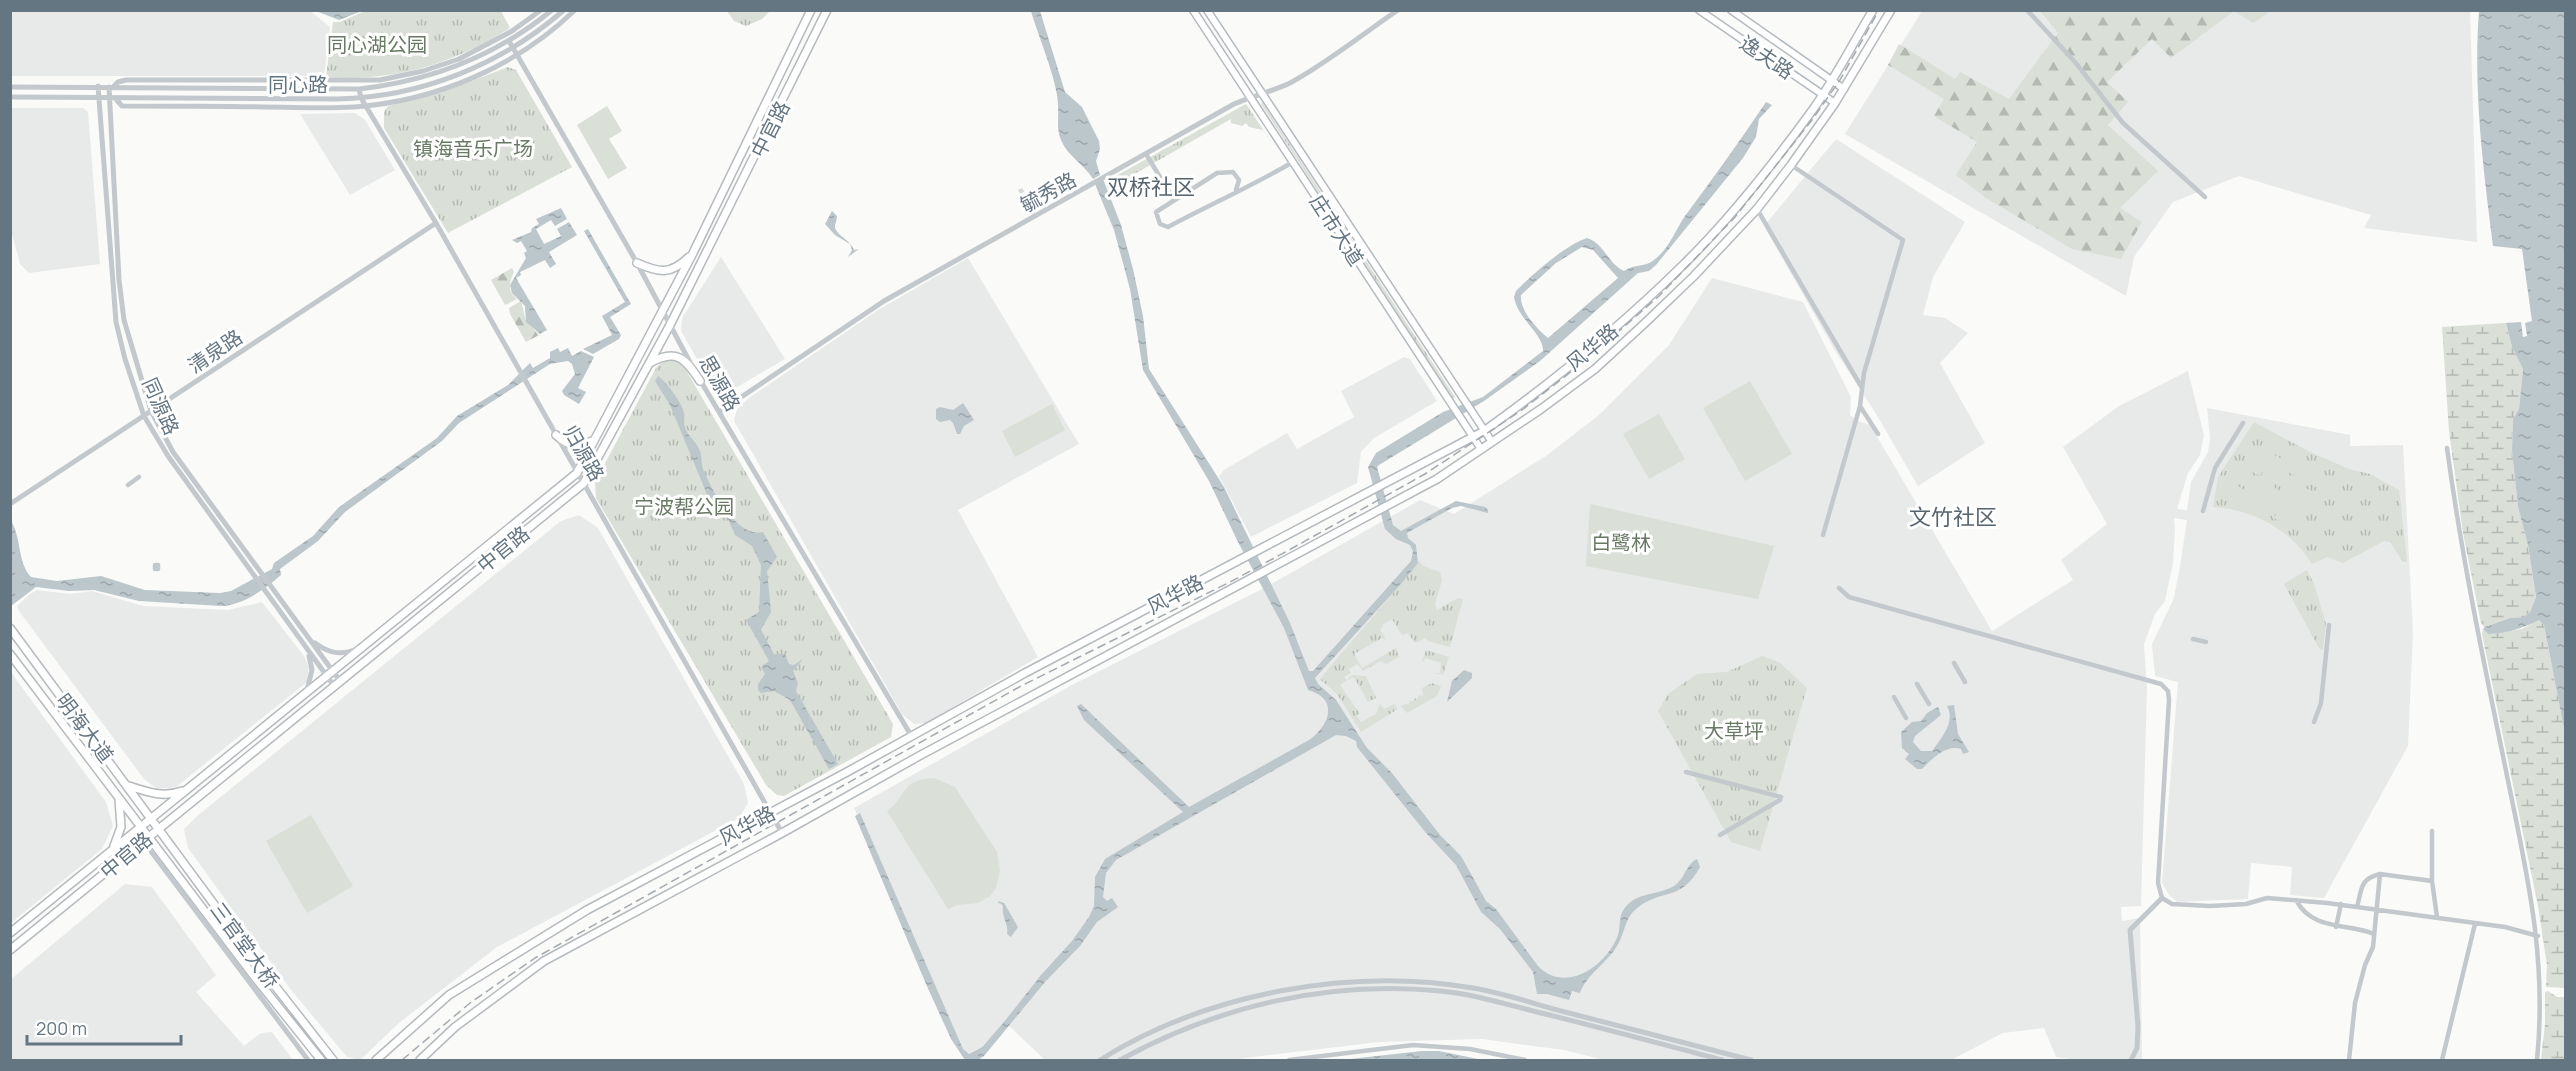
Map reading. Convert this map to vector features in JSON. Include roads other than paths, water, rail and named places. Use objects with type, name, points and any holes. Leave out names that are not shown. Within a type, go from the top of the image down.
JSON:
[{"type":"main road","name":"中官路","points":[[10,933],[577,473],[693,253],[811,10]]},
{"type":"main road","name":"中官路","points":[[10,950],[584,483],[670,325],[827,10]]},
{"type":"main road","name":"庄市大道","points":[[1193,10],[1481,449]]},
{"type":"main road","name":"庄市大道","points":[[1207,10],[1261,96],[1492,442]]},
{"type":"main road","name":"逸夫路","points":[[1700,10],[1835,103]]},
{"type":"main road","name":"逸夫路","points":[[1731,10],[1844,89]]},
{"type":"main road","name":"风华路","points":[[376,1060],[449,995],[597,905],[912,737],[1025,673],[1484,431],[1532,397],[1605,338],[1684,264],[1746,196],[1822,94],[1873,10]]},
{"type":"main road","name":"风华路","points":[[420,1060],[455,1027],[544,961],[782,833],[919,756],[1437,479],[1595,369],[1694,276],[1756,209],[1835,103],[1891,10]]},
{"type":"main road","points":[[637,263],[657,272],[671,270],[693,253]]},
{"type":"main road","points":[[648,365],[665,356],[678,356],[690,366],[700,381]]},
{"type":"main road","points":[[556,435],[565,444],[573,446],[592,441]]},
{"type":"main road","name":"明海大道","points":[[10,628],[159,827]]},
{"type":"main road","name":"明海大道","points":[[10,654],[149,836]]},
{"type":"main road","points":[[128,785],[158,795],[171,795],[187,789]]},
{"type":"main road","points":[[111,851],[121,827],[118,796]]},
{"type":"main road","name":"三官堂大桥","points":[[159,827],[261,968],[333,1060]]},
{"type":"main road","name":"三官堂大桥","points":[[149,836],[253,975],[321,1060]]},
{"type":"street","points":[[111,87],[126,80],[357,82],[389,79],[459,59],[512,31],[541,10]]},
{"type":"street","name":"同心路","points":[[10,87],[359,89],[395,85],[440,73],[479,58],[528,30],[552,10]]},
{"type":"street","name":"同心路","points":[[10,97],[361,98],[409,91],[479,66],[532,36],[564,10]]},
{"type":"street","points":[[112,98],[123,106],[365,106],[417,96],[458,84],[517,55],[540,40],[575,10]]},
{"type":"street","name":"毓秀路","points":[[719,412],[884,300],[1249,97],[1261,96],[1292,82],[1398,10]]},
{"type":"street","points":[[2027,10],[2074,62],[2123,123],[2205,197]]},
{"type":"street","name":"思源路","points":[[509,41],[637,263],[700,381],[912,737]]},
{"type":"street","name":"同源路","points":[[98,87],[116,322],[125,360],[144,416],[168,456],[304,644],[330,674]]},
{"type":"street","name":"同源路","points":[[111,87],[119,280],[124,320],[151,411],[173,452],[310,639],[337,684]]},
{"type":"street","name":"归源路","points":[[359,89],[365,106],[436,223],[782,833]]},
{"type":"street","points":[[1146,154],[1174,200]]},
{"type":"street","points":[[1236,190],[1239,180],[1233,172],[1217,173],[1156,212],[1160,224],[1168,227],[1236,190],[1260,182],[1293,162]]},
{"type":"street","points":[[1791,165],[1903,240],[1864,373],[1860,406],[1823,535]]},
{"type":"street","points":[[1026,200],[1035,216]]},
{"type":"street","points":[[1756,209],[1862,388]]},
{"type":"street","name":"清泉路","points":[[11,504],[436,223]]},
{"type":"street","points":[[1860,406],[1878,434]]},
{"type":"street","points":[[2203,511],[2215,468],[2243,423]]},
{"type":"street","points":[[2447,448],[2466,577],[2527,867],[2538,936],[2540,989],[2536,1060]]},
{"type":"street","points":[[128,485],[139,477]]},
{"type":"street","points":[[1839,588],[1850,597],[2154,681],[2168,691],[2158,872],[2162,898]]},
{"type":"street","points":[[2314,722],[2320,703],[2329,625]]},
{"type":"street","points":[[310,639],[336,654],[345,654],[365,644]]},
{"type":"street","points":[[2193,639],[2206,642]]},
{"type":"street","points":[[304,644],[311,660],[312,670],[312,680],[305,694]]},
{"type":"street","points":[[1954,663],[1965,682]]},
{"type":"street","points":[[1917,684],[1929,704]]},
{"type":"street","points":[[1894,697],[1906,718]]},
{"type":"street","points":[[1686,772],[1780,799],[1720,835]]},
{"type":"street","points":[[2433,831],[2432,881],[2437,917]]},
{"type":"street","points":[[149,836],[150,850],[308,1060]]},
{"type":"street","points":[[2357,907],[2364,882],[2368,878],[2380,874],[2432,881]]},
{"type":"street","points":[[2349,1060],[2353,1011],[2365,965],[2373,947],[2380,874]]},
{"type":"street","points":[[2162,898],[2172,904],[2210,906],[2246,904],[2267,898],[2341,904],[2505,927],[2538,936]]},
{"type":"street","points":[[2131,1060],[2137,1048],[2138,1026],[2130,930],[2162,898]]},
{"type":"street","points":[[2296,900],[2302,910],[2314,919],[2336,927],[2374,934]]},
{"type":"street","points":[[2336,927],[2341,904]]},
{"type":"street","points":[[2442,1060],[2475,924]]},
{"type":"street","points":[[1100,1060],[1119,1048],[1221,1005],[1296,988],[1386,981],[1436,983],[1502,994],[1750,1060]]},
{"type":"street","points":[[1120,1060],[1185,1029],[1238,1010],[1298,995],[1354,988],[1440,991],[1498,1001],[1722,1060]]},
{"type":"street","points":[[1289,1060],[1413,1045],[1470,1049],[1526,1060]]},
{"type":"water","points":[[316,11],[362,11],[339,20]]},
{"type":"water","points":[[1031,11],[1040,11],[1065,92],[1082,107],[1099,141],[1100,149],[1096,161],[1100,175],[1093,179],[1061,140],[1057,94]]},
{"type":"water","points":[[2479,11],[2565,11],[2565,734],[2544,625],[2539,620],[2514,630],[2488,634],[2483,629],[2510,618],[2524,617],[2530,612],[2536,597],[2528,545],[2518,507],[2512,451],[2513,419],[2519,409],[2523,369],[2512,347],[2506,323],[2521,322],[2523,337],[2527,336],[2525,323],[2532,321],[2522,249],[2493,246],[2478,99]]},
{"type":"water","points":[[1766,102],[1772,105],[1759,119],[1756,137],[1743,158],[1656,265],[1649,271],[1638,273],[1540,361],[1484,401],[1377,467],[1393,525],[1401,531],[1456,501],[1485,507],[1488,513],[1461,506],[1452,508],[1407,533],[1408,538],[1416,545],[1418,563],[1315,678],[1318,684],[1336,700],[1367,748],[1392,773],[1440,835],[1461,856],[1486,901],[1496,909],[1538,966],[1549,974],[1561,978],[1573,977],[1595,966],[1613,946],[1618,935],[1622,912],[1629,903],[1641,896],[1674,886],[1681,880],[1690,864],[1697,859],[1700,867],[1693,878],[1685,886],[1646,902],[1632,913],[1617,946],[1587,980],[1580,993],[1572,991],[1569,1000],[1547,994],[1537,994],[1533,972],[1500,929],[1481,912],[1456,865],[1426,833],[1357,747],[1356,741],[1346,736],[1336,735],[1116,860],[1106,873],[1103,897],[1107,901],[1112,898],[1118,907],[1097,922],[1080,946],[1045,982],[984,1056],[978,1060],[965,1060],[951,1039],[926,984],[855,816],[860,813],[963,1049],[969,1054],[982,1047],[1004,1022],[1041,975],[1072,941],[1089,917],[1094,906],[1095,877],[1105,859],[1183,812],[1084,720],[1077,706],[1081,704],[1189,807],[1309,740],[1322,728],[1328,713],[1328,706],[1324,700],[1318,694],[1308,690],[1284,628],[1238,542],[1209,481],[1143,370],[1130,289],[1114,230],[1095,184],[1103,179],[1121,225],[1143,316],[1149,369],[1224,487],[1290,623],[1309,671],[1313,671],[1411,561],[1413,551],[1410,545],[1396,539],[1385,529],[1368,467],[1376,453],[1443,412],[1483,397],[1543,351],[1539,339],[1520,312],[1514,297],[1523,284],[1559,254],[1587,238],[1598,244],[1614,264],[1624,271],[1651,262],[1659,255]],"holes":[[[1582,247],[1593,250],[1618,278],[1548,338],[1526,313],[1521,295],[1556,263]]]},
{"type":"water","points":[[561,208],[567,219],[555,226],[551,220],[536,229],[544,244],[561,236],[557,229],[569,222],[577,235],[549,252],[556,264],[550,268],[545,260],[520,272],[521,275],[516,278],[547,330],[540,334],[526,322],[525,306],[512,293],[510,285],[526,258],[524,253],[527,251],[521,241],[517,243],[512,240],[531,232],[532,228],[539,224],[536,219]]},
{"type":"water","points":[[832,211],[837,216],[835,226],[837,232],[850,244],[835,235],[825,224]]},
{"type":"water","points":[[588,229],[631,304],[610,317],[621,335],[619,339],[593,354],[583,349],[612,335],[602,316],[625,302],[584,231]]},
{"type":"water","points":[[850,245],[854,250],[859,249],[848,257],[852,250]]},
{"type":"water","points":[[558,348],[560,352],[568,348],[572,356],[581,351],[594,357],[578,388],[586,392],[579,404],[564,395],[562,391],[575,374],[572,364],[568,361],[550,364],[459,423],[442,441],[345,512],[318,541],[280,569],[281,575],[245,600],[221,606],[139,601],[94,590],[69,591],[36,587],[11,606],[10,519],[24,564],[31,577],[57,581],[101,576],[145,590],[220,593],[231,591],[272,569],[274,563],[313,536],[339,507],[437,438],[457,416],[508,385],[530,363],[533,368],[550,358],[550,352]]},
{"type":"water","points":[[658,376],[681,404],[686,430],[699,448],[703,469],[726,511],[744,528],[753,532],[763,532],[777,557],[767,571],[771,612],[761,630],[774,654],[785,654],[789,664],[794,665],[803,659],[793,671],[798,683],[796,691],[838,764],[829,769],[790,700],[774,691],[761,693],[758,690],[758,684],[765,674],[761,667],[769,661],[746,620],[759,612],[761,565],[752,546],[735,535],[728,519],[713,509],[670,405],[655,381]]},
{"type":"water","points":[[963,403],[974,420],[964,426],[960,434],[957,434],[950,420],[940,422],[936,419],[936,409],[940,407],[953,410]]},
{"type":"water","points":[[1464,670],[1472,673],[1472,678],[1447,702],[1452,681]]},
{"type":"water","points":[[1954,705],[1958,734],[1969,752],[1963,754],[1961,749],[1955,748],[1945,750],[1922,769],[1917,769],[1905,759],[1909,754],[1902,748],[1901,732],[1912,722],[1921,721],[1927,713],[1938,707],[1941,715],[1915,736],[1913,742],[1921,751],[1932,751],[1949,724],[1947,706]]},
{"type":"water","points":[[998,901],[1004,903],[1018,927],[1011,937],[1007,934],[1003,906]]},
{"type":"water","points":[[1439,1051],[1483,1060],[1341,1060]]},
{"type":"tunnel","points":[[1020,189],[1026,200]]},
{"type":"railway","points":[[402,1060],[470,1003],[535,958],[1021,686],[1230,582],[1289,550],[1425,474],[1522,410],[1586,360],[1659,296],[1735,217],[1812,120],[1840,80],[1879,10]]},
{"type":"district","name":"双桥社区","points":[[1151,187]]},
{"type":"district","name":"文竹社区","points":[[1953,517]]},
{"type":"park label","name":"同心湖公园","points":[[377,44]]},
{"type":"park label","name":"镇海音乐广场","points":[[473,148]]},
{"type":"park label","name":"宁波帮公园","points":[[684,506]]},
{"type":"park label","name":"白鹭林","points":[[1621,542]]},
{"type":"park label","name":"大草坪","points":[[1734,730]]}]
